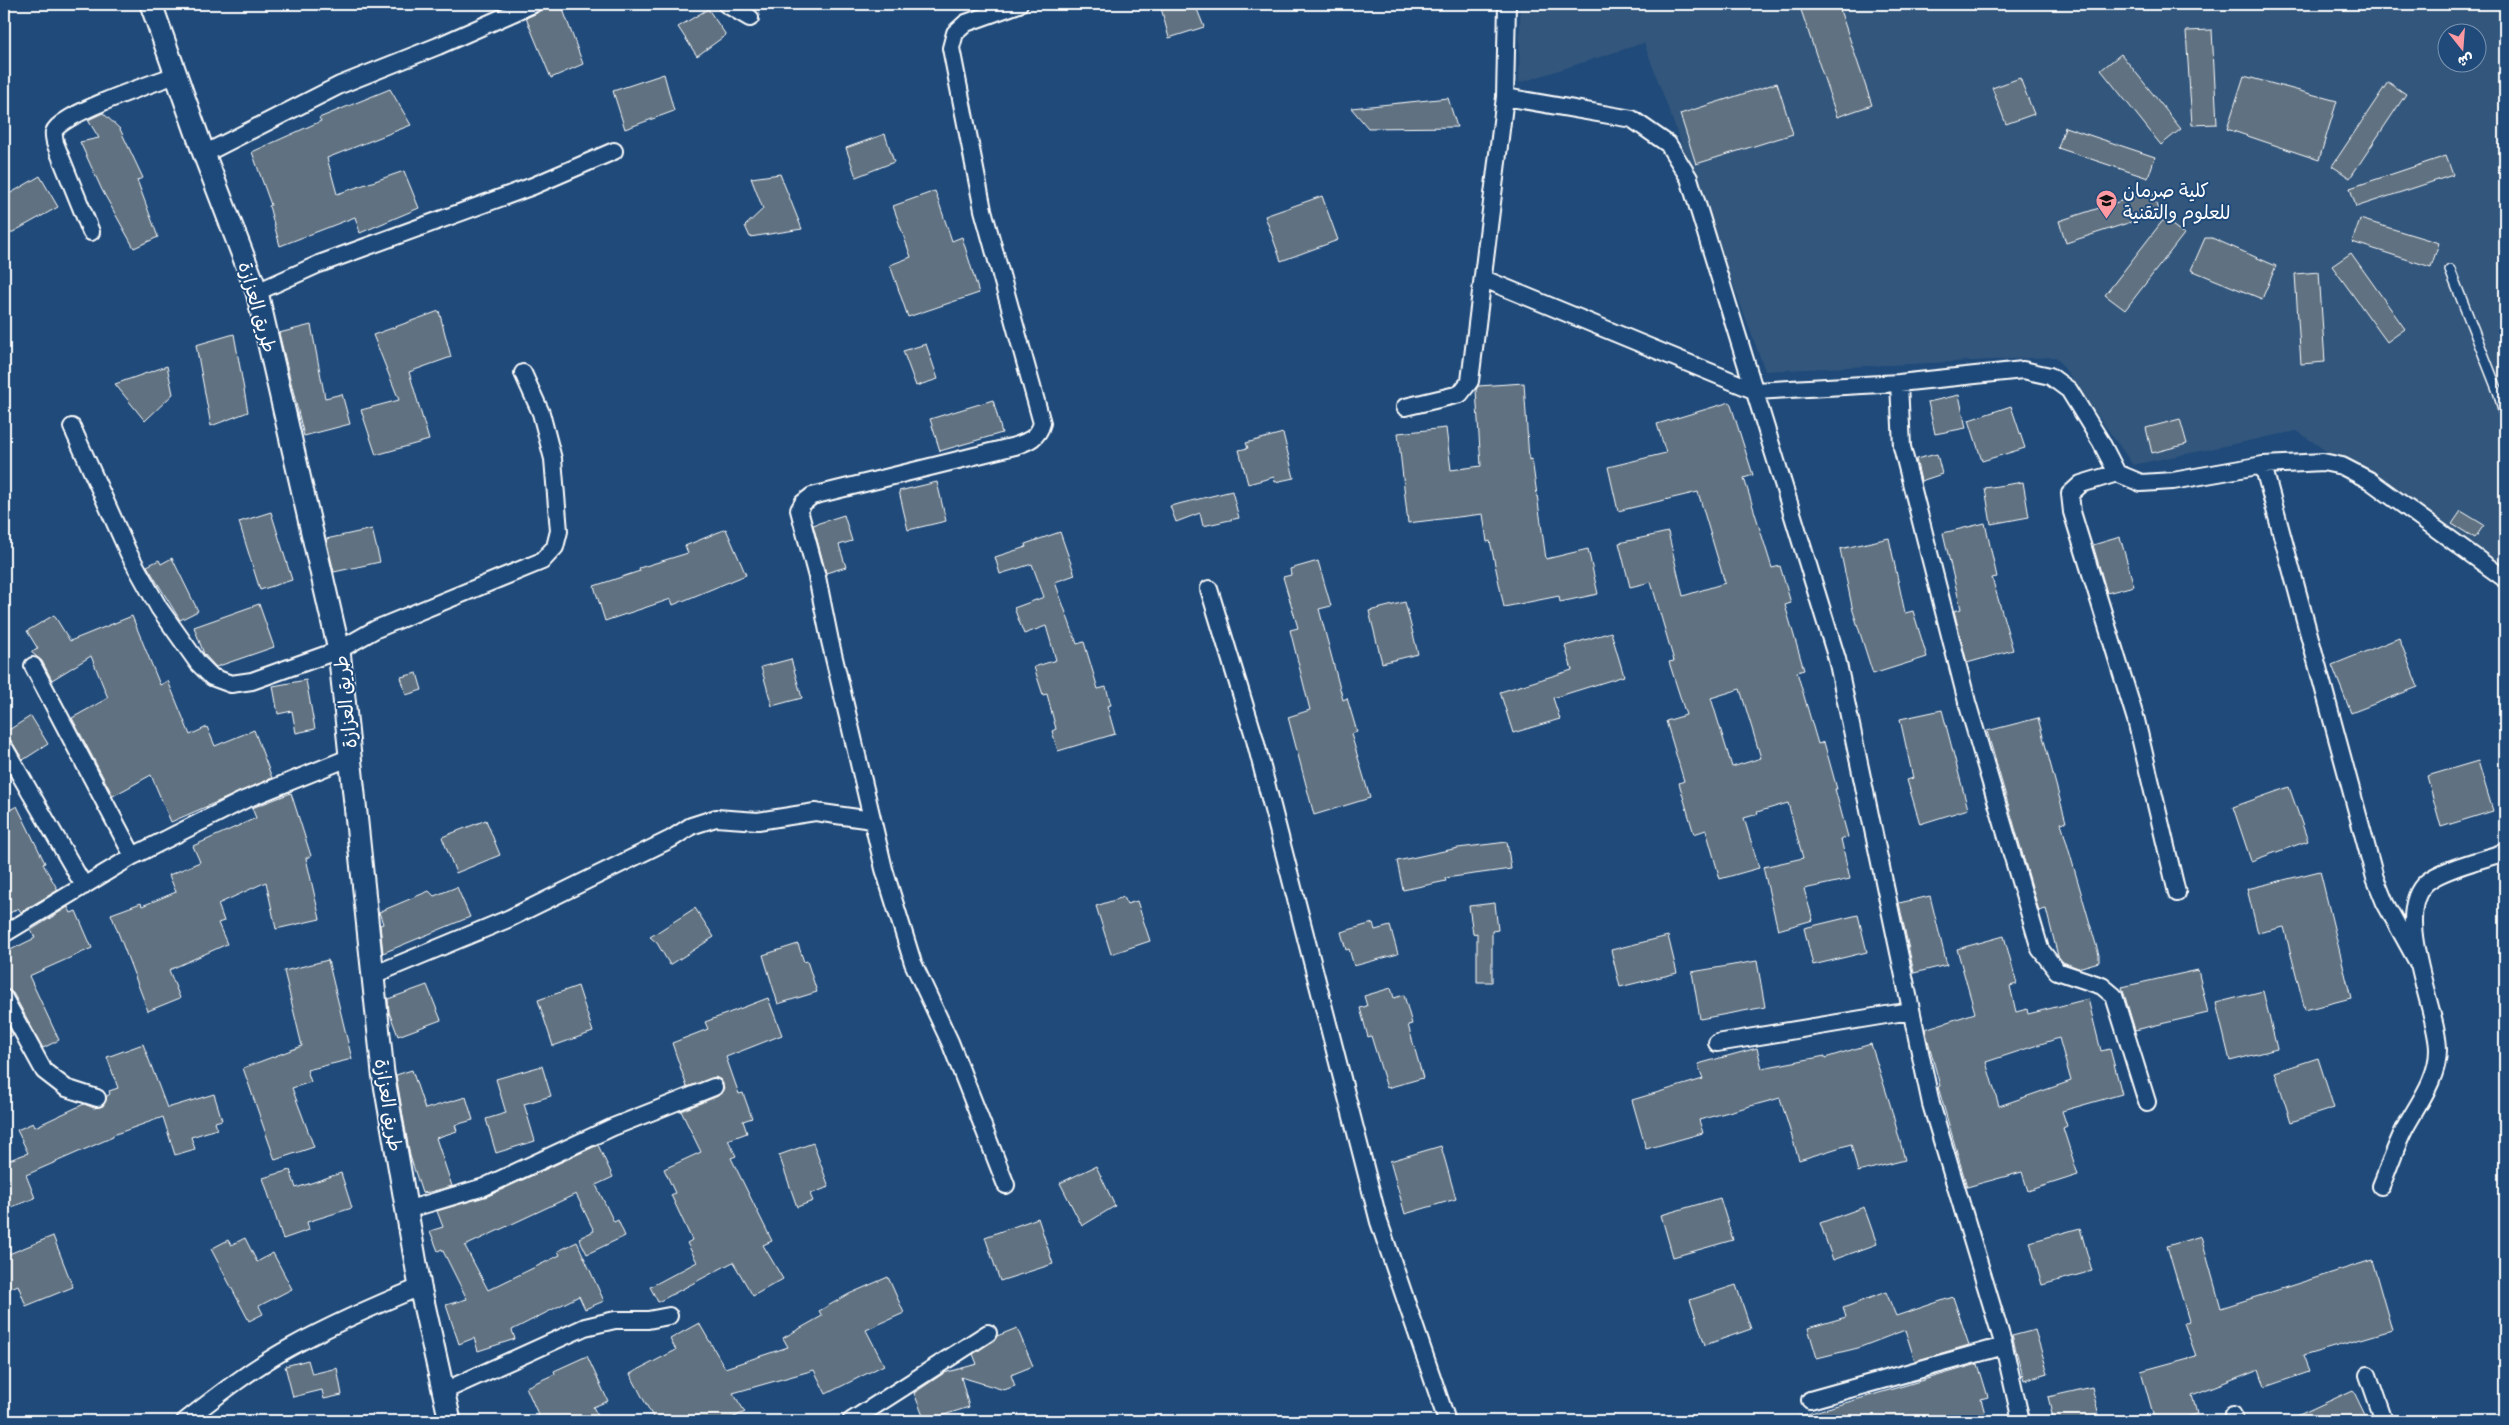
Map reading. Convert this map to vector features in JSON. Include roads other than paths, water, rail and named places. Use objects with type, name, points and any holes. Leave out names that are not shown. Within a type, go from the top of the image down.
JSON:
[{"type":"street","name":"طريق العزازة","points":[[151,4],[204,154],[257,292],[339,650],[383,1073],[420,1287],[450,1421]]},
{"type":"street","points":[[204,154],[340,85],[438,46],[533,4]]},
{"type":"street","points":[[726,4],[750,18]]},
{"type":"street","points":[[1006,1185],[950,1042],[913,963],[884,869],[830,641],[817,577],[799,510],[803,503],[812,496],[1015,446],[1029,442],[1039,434],[1042,423],[983,210],[951,48],[955,33],[966,23],[1019,4]]},
{"type":"street","points":[[1405,408],[1460,394],[1470,380],[1505,97],[1507,4]]},
{"type":"street","points":[[91,232],[55,144],[54,132],[60,124],[103,102],[176,75]]},
{"type":"street","points":[[1505,97],[1632,119],[1668,144],[1688,178],[1756,391],[1837,659],[1931,1104],[2004,1346],[2021,1421]]},
{"type":"street","points":[[257,292],[337,257],[532,186],[614,151]]},
{"type":"street","points":[[1484,279],[1756,391],[1898,382],[2023,370],[2050,376],[2069,390],[2101,442],[2117,473]]},
{"type":"street","points":[[72,427],[129,554],[159,608],[198,663],[212,677],[231,684],[252,681],[339,650],[376,629],[542,561],[555,547],[559,531],[553,459],[541,413],[523,373]]},
{"type":"street","points":[[1898,382],[1904,457],[1966,702],[2040,949],[2057,971],[2084,982],[2102,986],[2114,996],[2147,1102]]},
{"type":"street","points":[[2177,893],[2136,720],[2072,512],[2070,494],[2081,484],[2117,473],[2141,483],[2173,481],[2263,466],[2323,462],[2356,472],[2505,579]]},
{"type":"street","points":[[2263,466],[2375,878],[2385,903],[2418,963]]},
{"type":"street","points":[[1209,589],[1254,736],[1379,1222],[1447,1421]]},
{"type":"street","points":[[33,666],[134,856]]},
{"type":"street","points":[[4,747],[84,886]]},
{"type":"street","points":[[4,934],[134,856],[244,800],[351,757]]},
{"type":"street","points":[[373,975],[508,919],[671,839],[691,826],[716,818],[758,821],[815,812],[872,820]]},
{"type":"street","points":[[2381,1186],[2404,1131],[2436,1067],[2438,1049],[2418,963],[2413,917],[2418,896],[2427,882],[2451,870],[2505,852]]},
{"type":"street","points":[[4,998],[44,1071],[66,1088],[97,1098]]},
{"type":"street","points":[[1717,1043],[1910,1011]]},
{"type":"street","points":[[406,1210],[484,1187],[612,1127],[714,1087]]},
{"type":"street","points":[[185,1421],[215,1397],[290,1348],[370,1308],[420,1287]]},
{"type":"street","points":[[444,1391],[585,1326],[615,1320],[648,1320],[669,1316]]},
{"type":"street","points":[[851,1421],[988,1332]]},
{"type":"street","points":[[1810,1400],[2004,1346]]},
{"type":"street","points":[[2368,1375],[2384,1421]]},
{"type":"lane","points":[[2450,270],[2499,394],[2505,419]]},
{"type":"place","name":"كلية صرمان للعلوم والتقنية","points":[[2107,220]]}]
